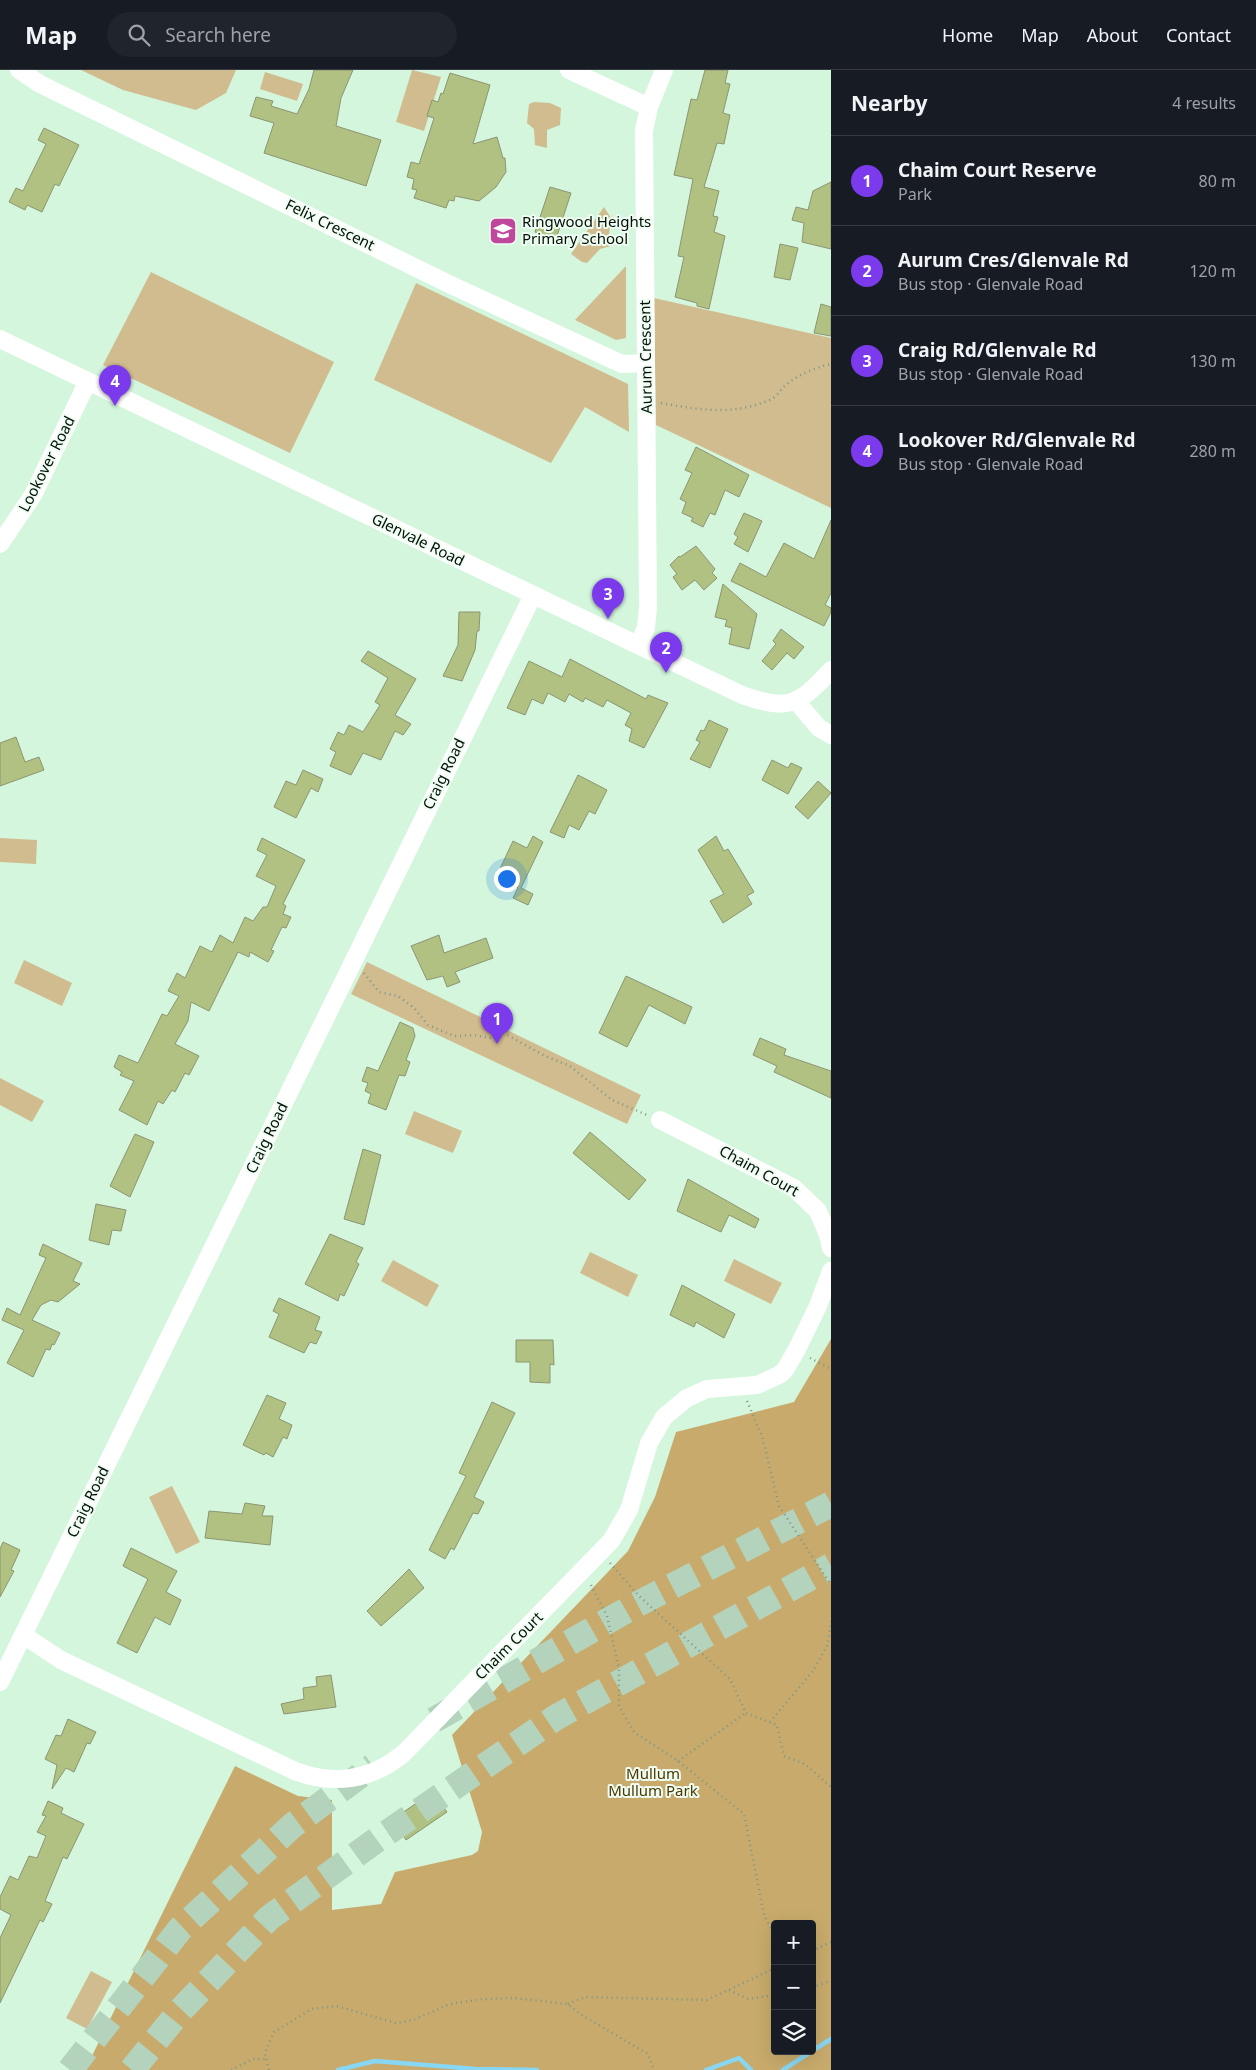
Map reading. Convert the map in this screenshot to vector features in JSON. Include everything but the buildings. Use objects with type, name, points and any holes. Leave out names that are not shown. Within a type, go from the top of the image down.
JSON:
[{"type":"street","name":"Felix Crescent","points":[[19,70],[40,84],[460,288],[622,364],[646,363]]},
{"type":"street","points":[[569,70],[649,107]]},
{"type":"street","name":"Aurum Crescent","points":[[638,645],[646,628],[648,607],[644,130],[649,107],[664,70]]},
{"type":"street","name":"Glenvale Road","points":[[0,339],[751,698],[777,705],[796,701]]},
{"type":"street","name":"Lookover Road","points":[[0,544],[33,495],[88,381]]},
{"type":"street","name":"Craig Road","points":[[0,1680],[533,594]]},
{"type":"street","points":[[831,670],[807,694],[796,701],[819,728],[831,735]]},
{"type":"street","name":"Chaim Court","points":[[660,1120],[780,1179],[802,1194],[818,1212],[824,1223],[831,1248]]},
{"type":"street","name":"Chaim Court","points":[[21,1640],[295,1771],[327,1780],[350,1779],[376,1772],[404,1752],[601,1553],[625,1519],[649,1443],[664,1417],[678,1404],[697,1392],[716,1387],[757,1385],[768,1382],[785,1370],[826,1287],[831,1271]]},
{"type":"path","points":[[646,400],[720,412],[742,408],[774,398],[786,385],[810,369],[831,364]]},
{"type":"path","points":[[355,960],[379,992],[398,996],[414,1008],[428,1025],[454,1036],[474,1035],[490,1038],[502,1032],[545,1056],[570,1066],[612,1100],[660,1120]]},
{"type":"path","points":[[796,1351],[831,1369]]},
{"type":"path","points":[[740,1386],[763,1439],[779,1506],[831,1585]]},
{"type":"path","points":[[601,1553],[639,1596],[730,1679],[746,1713],[777,1725],[784,1756],[805,1764],[831,1787]]},
{"type":"path","points":[[584,1570],[606,1616],[619,1669],[619,1706],[634,1732],[678,1761],[744,1814],[764,1915],[771,1927]]},
{"type":"path","points":[[770,1722],[813,1670],[828,1644],[831,1621]]},
{"type":"path","points":[[678,1761],[746,1713]]},
{"type":"path","points":[[816,1949],[831,1942]]},
{"type":"path","points":[[269,2070],[266,2048],[274,2032],[312,2009],[336,2006],[396,2023],[413,2020],[450,2004],[482,1999],[514,1998],[568,2004],[585,1997],[707,2000],[771,1970]]},
{"type":"path","points":[[816,1986],[831,1981]]},
{"type":"path","points":[[729,1990],[748,1999],[771,1996]]},
{"type":"path","points":[[568,2004],[580,2014],[648,2054],[654,2070]]},
{"type":"path","points":[[231,2070],[253,2059],[266,2059]]},
{"type":"shaded area","points":[[81,70],[236,70],[226,93],[196,110],[123,90]]},
{"type":"shaded area","points":[[412,70],[441,77],[424,131],[396,122]]},
{"type":"shaded area","points":[[265,72],[303,84],[297,101],[260,89]]},
{"type":"shaded area","points":[[534,102],[550,103],[561,108],[560,125],[547,130],[547,148],[535,145],[534,129],[527,123],[529,104]]},
{"type":"shaded area","points":[[604,207],[611,218],[609,235],[611,246],[600,249],[587,263],[582,262],[571,254]]},
{"type":"shaded area","points":[[626,266],[626,338],[616,340],[575,320]]},
{"type":"shaded area","points":[[151,272],[334,362],[290,453],[103,365]]},
{"type":"shaded area","points":[[416,283],[628,384],[629,432],[585,407],[551,463],[374,380]]},
{"type":"shaded area","points":[[654,298],[831,338],[831,508],[656,425]]},
{"type":"shaded area","points":[[0,838],[37,840],[36,864],[0,862]]},
{"type":"shaded area","points":[[24,960],[72,983],[62,1006],[14,983]]},
{"type":"shaded area","points":[[367,962],[641,1095],[627,1124],[351,994]]},
{"type":"shaded area","points":[[0,1078],[44,1101],[32,1122],[0,1105]]},
{"type":"shaded area","points":[[414,1111],[462,1131],[453,1153],[405,1134]]},
{"type":"shaded area","points":[[590,1252],[638,1275],[628,1297],[580,1273]]},
{"type":"shaded area","points":[[734,1259],[782,1283],[771,1304],[724,1281]]},
{"type":"shaded area","points":[[393,1260],[439,1285],[427,1307],[381,1281]]},
{"type":"shaded area","points":[[172,1486],[200,1542],[176,1554],[149,1497]]},
{"type":"shaded area","points":[[91,1971],[112,1982],[87,2029],[66,2018]]},
{"type":"green space","name":"Mullum Mullum Park","points":[[831,1339],[831,2070],[85,2070],[235,1766],[298,1796],[332,1800],[332,1910],[381,1904],[395,1872],[472,1855],[478,1851],[482,1832],[452,1735],[628,1551],[655,1497],[676,1432],[794,1402]]},
{"type":"waterway","points":[[816,2048],[831,2039]]},
{"type":"waterway","points":[[783,2070],[806,2055]]},
{"type":"waterway","points":[[706,2070],[739,2058],[751,2070]]},
{"type":"waterway","points":[[338,2070],[375,2061],[476,2069],[537,2070]]},
{"type":"tunnel","points":[[434,1720],[632,1607],[831,1504]]},
{"type":"tunnel","points":[[132,2070],[179,2012],[269,1918],[378,1839],[555,1718],[831,1566]]},
{"type":"tunnel","points":[[70,2070],[180,1929],[293,1825],[373,1766]]},
{"type":"place","name":"Ringwood Heights Primary School","points":[[503,231]]},
{"type":"place","name":"Lookover Rd/Glenvale Rd","points":[[115,406]]},
{"type":"place","name":"Craig Rd/Glenvale Rd","points":[[608,619]]},
{"type":"place","name":"Aurum Cres/Glenvale Rd","points":[[666,673]]},
{"type":"place","name":"Chaim Court Reserve","points":[[497,1044]]}]
